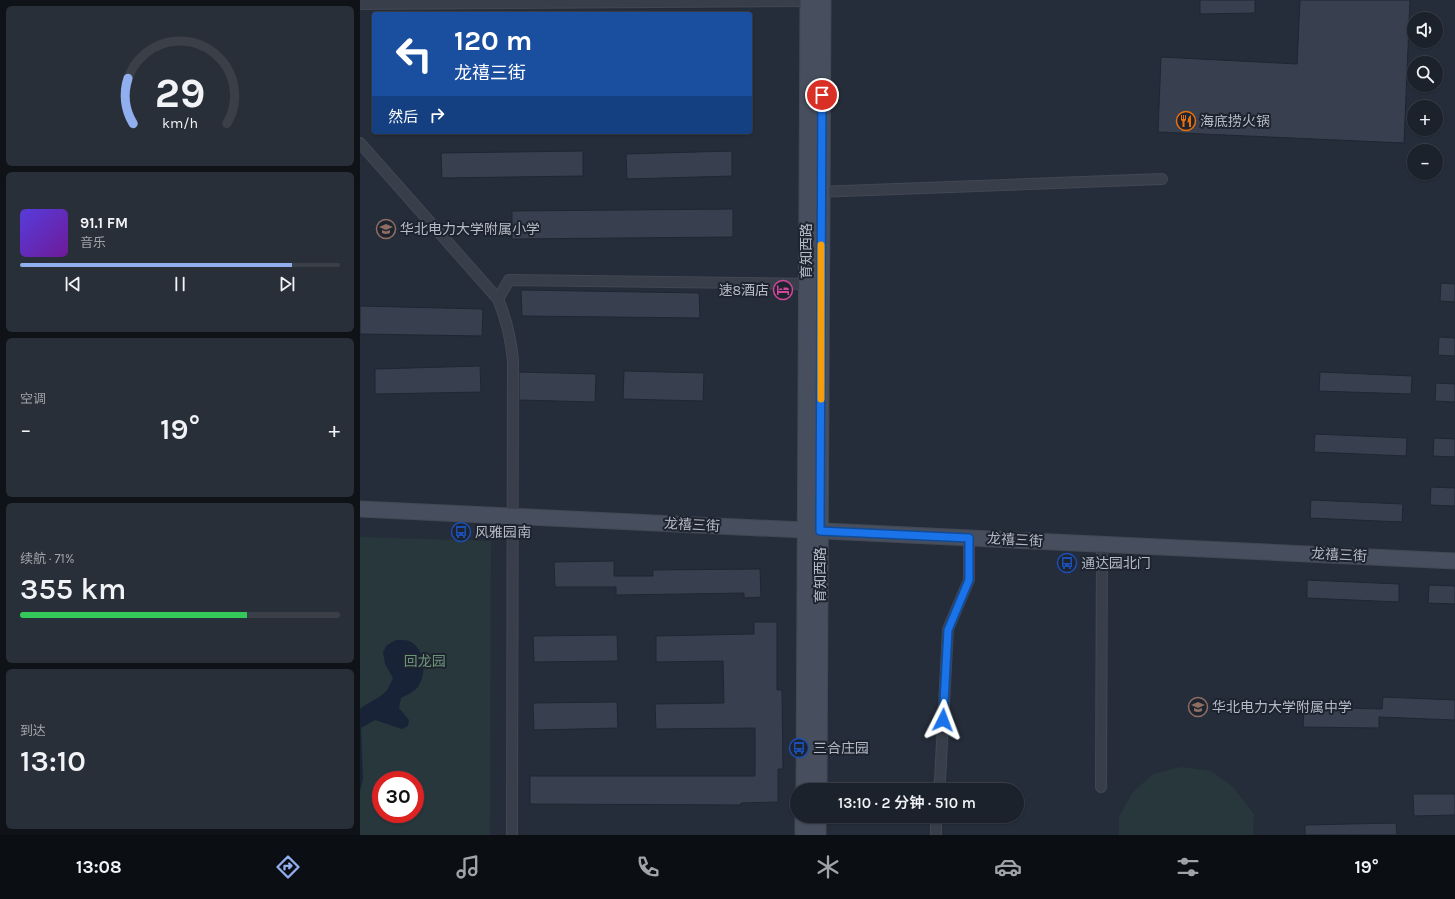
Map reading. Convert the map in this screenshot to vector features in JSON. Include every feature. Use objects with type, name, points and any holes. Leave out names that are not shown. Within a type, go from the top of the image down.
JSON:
[{"type":"street","name":"育知西路","points":[[818,783],[823,0]]},
{"type":"street","name":"育知西路","points":[[804,783],[808,1]]},
{"type":"street","points":[[360,4],[808,1]]},
{"type":"street","points":[[360,143],[498,299],[507,320],[513,361],[512,835]]},
{"type":"street","points":[[806,192],[1162,179]]},
{"type":"street","points":[[498,299],[509,280],[821,284]]},
{"type":"street","name":"龙禧三街","points":[[360,509],[1455,561]]},
{"type":"street","points":[[939,783],[948,630],[969,580],[969,538]]},
{"type":"street","points":[[1101,787],[1102,544]]},
{"type":"street","points":[[803,823],[803,835]]},
{"type":"street","points":[[818,823],[818,835]]},
{"type":"street","points":[[936,823],[936,835]]},
{"type":"green space","name":"回龙园","points":[[360,537],[491,541],[490,835],[360,835]]},
{"type":"green space","points":[[1181,767],[1211,771],[1233,787],[1254,814],[1253,835],[1119,835],[1119,817],[1132,793],[1153,774]]},
{"type":"water","points":[[396,640],[410,641],[418,648],[422,658],[423,675],[416,689],[401,698],[399,708],[409,720],[408,726],[402,729],[375,720],[361,728],[363,779],[360,791],[360,709],[381,696],[387,690],[393,678],[385,664],[383,652],[387,645]]},
{"type":"building","points":[[1200,0],[1255,0],[1255,13],[1200,14]]},
{"type":"building","points":[[1300,0],[1410,0],[1409,12],[1407,12],[1408,48],[1404,143],[1158,132],[1161,57],[1297,64]]},
{"type":"building","points":[[583,151],[583,176],[442,178],[441,153]]},
{"type":"building","points":[[732,151],[732,176],[627,179],[626,154]]},
{"type":"building","points":[[733,209],[733,237],[512,239],[512,211]]},
{"type":"building","points":[[1441,283],[1455,284],[1455,302],[1440,301]]},
{"type":"building","points":[[521,290],[699,293],[700,318],[522,316]]},
{"type":"building","points":[[360,306],[483,309],[482,336],[360,334]]},
{"type":"building","points":[[1439,337],[1455,338],[1455,356],[1438,355]]},
{"type":"building","points":[[480,366],[481,392],[375,394],[375,369]]},
{"type":"building","points":[[624,371],[704,373],[703,401],[623,399]]},
{"type":"building","points":[[519,372],[596,374],[595,402],[519,400]]},
{"type":"building","points":[[1320,372],[1412,376],[1411,394],[1319,391]]},
{"type":"building","points":[[1436,383],[1455,384],[1455,402],[1435,401]]},
{"type":"building","points":[[1315,434],[1407,438],[1406,456],[1314,452]]},
{"type":"building","points":[[1434,438],[1455,439],[1455,457],[1433,456]]},
{"type":"building","points":[[1431,487],[1455,488],[1455,506],[1430,505]]},
{"type":"building","points":[[1311,500],[1403,504],[1402,522],[1310,518]]},
{"type":"building","points":[[614,561],[614,576],[653,576],[653,570],[760,569],[761,597],[744,598],[744,593],[616,595],[616,587],[555,587],[554,562]]},
{"type":"building","points":[[1307,580],[1399,584],[1399,602],[1307,598]]},
{"type":"building","points":[[1429,585],[1455,586],[1455,604],[1428,603]]},
{"type":"building","points":[[754,622],[777,622],[777,690],[782,690],[783,769],[778,769],[778,802],[741,803],[741,805],[530,804],[530,776],[755,776],[755,728],[656,729],[655,704],[724,703],[723,661],[656,662],[656,636],[754,634]]},
{"type":"building","points":[[617,635],[618,661],[534,662],[533,636]]},
{"type":"building","points":[[1383,697],[1455,700],[1455,720],[1379,717],[1379,728],[1303,727],[1304,707],[1382,709]]},
{"type":"building","points":[[617,702],[618,728],[534,730],[533,703]]},
{"type":"building","points":[[1413,794],[1455,794],[1455,815],[1414,816]]},
{"type":"building","points":[[1396,823],[1397,835],[1305,835],[1305,825]]},
{"type":"slow traffic","points":[[821,245],[821,399]]},
{"type":"place","name":"海底捞火锅","points":[[1186,121]]},
{"type":"place","name":"华北电力大学附属小学","points":[[386,229]]},
{"type":"place","name":"速8酒店","points":[[783,290]]},
{"type":"place","name":"风雅园南","points":[[461,532]]},
{"type":"place","name":"通达园北门","points":[[1067,563]]},
{"type":"place","name":"华北电力大学附属中学","points":[[1198,707]]},
{"type":"place","name":"三合庄园","points":[[799,748]]},
{"type":"route","points":[[822,95],[820,531],[969,538],[969,580],[948,630],[943,720]]}]
